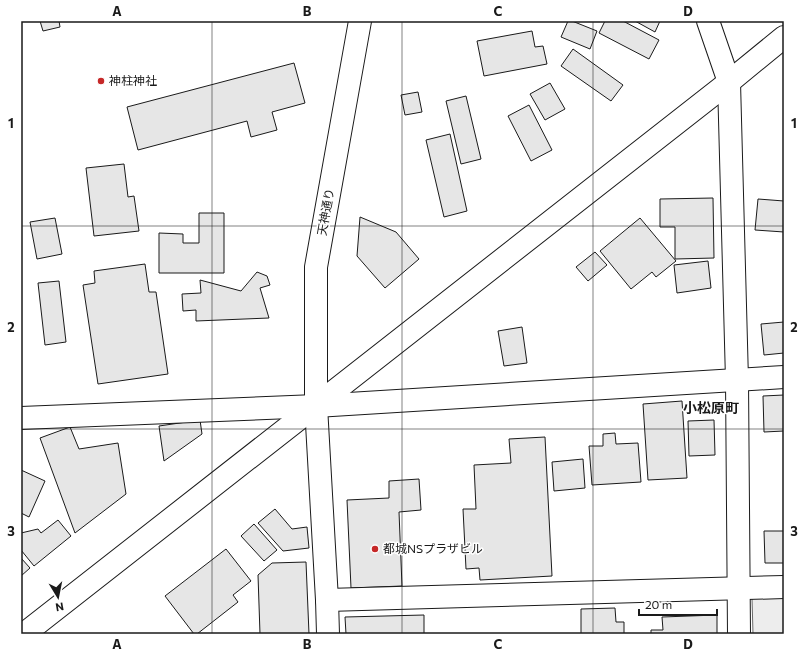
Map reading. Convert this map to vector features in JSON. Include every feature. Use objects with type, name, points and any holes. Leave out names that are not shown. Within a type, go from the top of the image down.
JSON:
[{"type":"street","name":"天神通り","points":[[328,634],[316,406],[316,267],[360,21]]},
{"type":"street","points":[[708,21],[728,82],[737,380],[739,634]]},
{"type":"street","points":[[24,634],[784,37]]},
{"type":"street","points":[[21,418],[316,406],[784,378]]},
{"type":"street","points":[[327,600],[784,587]]},
{"type":"shaded area","points":[[784,597],[784,634],[753,634],[752,598]]},
{"type":"building","points":[[40,21],[59,21],[60,27],[43,31]]},
{"type":"building","points":[[568,21],[572,21],[597,31],[590,49],[561,37]]},
{"type":"building","points":[[605,21],[623,21],[659,40],[649,59],[599,33]]},
{"type":"building","points":[[635,21],[660,21],[655,32]]},
{"type":"building","points":[[532,31],[535,47],[543,46],[547,64],[484,76],[477,41]]},
{"type":"building","points":[[573,49],[623,85],[611,101],[561,66]]},
{"type":"building","points":[[294,63],[305,103],[272,112],[277,130],[251,137],[247,121],[138,150],[127,107]]},
{"type":"building","points":[[550,83],[565,109],[545,120],[530,94]]},
{"type":"building","points":[[418,92],[422,112],[405,115],[401,95]]},
{"type":"building","points":[[466,96],[481,159],[461,164],[446,101]]},
{"type":"building","points":[[529,105],[552,150],[531,161],[508,116]]},
{"type":"building","points":[[450,134],[467,211],[444,217],[426,140]]},
{"type":"building","points":[[124,164],[128,197],[134,196],[139,231],[94,236],[86,168]]},
{"type":"building","points":[[713,198],[714,258],[675,259],[675,227],[660,227],[660,199]]},
{"type":"building","points":[[758,199],[784,201],[784,232],[755,230]]},
{"type":"building","points":[[199,213],[224,213],[224,273],[159,273],[159,233],[183,234],[183,243],[199,243]]},
{"type":"building","points":[[360,217],[396,232],[419,259],[385,288],[357,256]]},
{"type":"building","points":[[55,218],[62,254],[37,259],[30,222]]},
{"type":"building","points":[[640,218],[676,261],[656,277],[652,272],[631,289],[600,251]]},
{"type":"building","points":[[595,252],[607,265],[588,281],[576,267]]},
{"type":"building","points":[[708,261],[711,288],[677,293],[674,265]]},
{"type":"building","points":[[145,264],[149,292],[156,292],[168,374],[98,384],[83,285],[95,283],[94,271]]},
{"type":"building","points":[[257,272],[267,276],[270,285],[260,288],[269,318],[196,321],[196,310],[183,311],[182,294],[201,293],[200,280],[241,291]]},
{"type":"building","points":[[59,281],[66,342],[45,345],[38,283]]},
{"type":"building","points":[[784,322],[784,353],[764,355],[761,324]]},
{"type":"building","points":[[522,327],[527,363],[504,366],[498,331]]},
{"type":"building","points":[[784,395],[784,431],[764,432],[763,396]]},
{"type":"building","points":[[682,401],[687,478],[648,480],[643,404]]},
{"type":"building","points":[[200,420],[202,434],[164,461],[159,426]]},
{"type":"building","points":[[714,420],[715,455],[689,456],[688,421]]},
{"type":"building","points":[[70,427],[79,449],[118,443],[126,494],[75,533],[40,438]]},
{"type":"building","points":[[615,433],[616,444],[638,443],[641,482],[592,485],[589,446],[603,446],[603,434]]},
{"type":"building","points":[[545,437],[552,576],[480,580],[479,568],[466,569],[463,509],[476,509],[474,465],[511,463],[509,439]]},
{"type":"building","points":[[583,459],[585,488],[554,491],[552,462]]},
{"type":"building","points":[[21,470],[45,481],[29,517],[21,513]]},
{"type":"building","name":"都城NSプラザビル","points":[[419,479],[421,510],[399,512],[402,586],[351,588],[347,500],[389,498],[389,481]]},
{"type":"building","points":[[275,509],[292,529],[307,527],[309,548],[283,551],[258,523]]},
{"type":"building","points":[[58,520],[71,536],[34,566],[21,550],[21,533],[38,529],[41,533]]},
{"type":"building","points":[[254,524],[277,550],[264,561],[241,536]]},
{"type":"building","points":[[764,531],[784,531],[784,563],[765,563]]},
{"type":"building","points":[[226,549],[251,581],[233,595],[238,602],[197,634],[194,634],[165,596]]},
{"type":"building","points":[[21,558],[30,568],[21,576]]},
{"type":"building","points":[[306,562],[309,634],[260,634],[258,575],[272,563]]},
{"type":"building","points":[[615,608],[616,622],[624,622],[624,634],[581,634],[581,609]]},
{"type":"building","points":[[424,615],[424,634],[346,634],[345,617]]},
{"type":"building","points":[[717,615],[717,634],[651,634],[651,630],[663,630],[662,617]]},
{"type":"place","name":"神柱神社","points":[[101,81]]},
{"type":"place","name":"都城NSプラザビル","points":[[375,549]]},
{"type":"district","name":"小松原町","points":[[711,408]]}]
